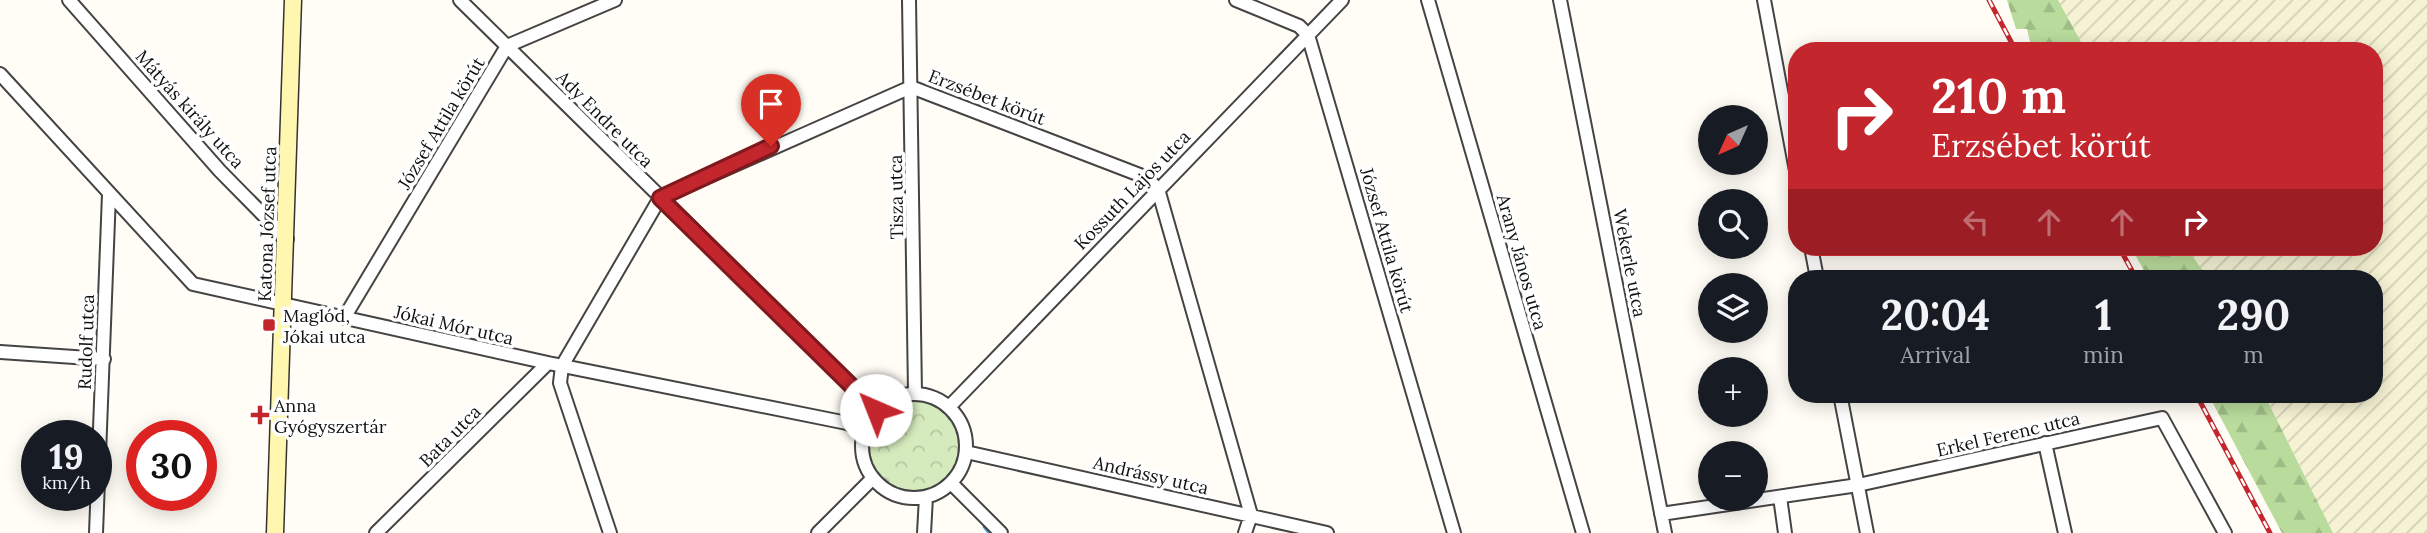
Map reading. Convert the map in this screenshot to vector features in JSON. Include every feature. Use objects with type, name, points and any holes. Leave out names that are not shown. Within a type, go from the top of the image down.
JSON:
[{"type":"main road","name":"Katona József utca","points":[[275,533],[293,0]]},
{"type":"street","name":"Mátyás király utca","points":[[69,0],[220,171],[287,239]]},
{"type":"street","name":"Ady Endre utca","points":[[460,0],[876,410]]},
{"type":"street","name":"József Attila körút","points":[[344,318],[507,46],[615,0]]},
{"type":"street","name":"Tisza utca","points":[[909,0],[915,393]]},
{"type":"street","points":[[1236,0],[1299,26],[1308,35]]},
{"type":"street","name":"Kossuth Lajos utca","points":[[949,407],[1342,0]]},
{"type":"street","name":"Arany János utca","points":[[1428,0],[1583,533]]},
{"type":"street","name":"Wekerle utca","points":[[1560,0],[1665,533]]},
{"type":"street","points":[[1764,0],[1788,128]]},
{"type":"street","name":"József Attila körút","points":[[1308,35],[1454,533]]},
{"type":"street","name":"Jókai Mór utca","points":[[0,74],[193,284],[562,366],[847,423],[864,430]]},
{"type":"street","name":"Erzsébet körút","points":[[660,198],[911,87],[1145,177],[1158,189]]},
{"type":"street","points":[[1158,189],[1251,515],[1245,533]]},
{"type":"street","name":"Rudolf utca","points":[[96,533],[109,194]]},
{"type":"street","points":[[611,533],[560,383],[562,366],[660,198]]},
{"type":"street","points":[[0,352],[104,359]]},
{"type":"street","name":"Bata utca","points":[[376,533],[548,363]]},
{"type":"street","points":[[915,393],[929,396],[949,407],[960,419],[966,452],[963,464],[951,483],[926,497],[897,495],[873,478],[863,455],[864,430],[876,410],[901,395],[915,393]]},
{"type":"street","points":[[1842,403],[1867,533]]},
{"type":"street","name":"Erkel Ferenc utca","points":[[1661,514],[1858,485],[2162,418],[2225,533]]},
{"type":"street","points":[[2045,443],[2065,533]]},
{"type":"street","name":"Andrássy utca","points":[[966,452],[1327,533]]},
{"type":"street","points":[[818,533],[873,478]]},
{"type":"street","points":[[951,483],[1001,533]]},
{"type":"street","points":[[924,533],[926,497]]},
{"type":"street","points":[[1780,497],[1785,533]]},
{"type":"shaded area","points":[[2058,0],[2427,0],[2427,533],[2333,533],[2268,403],[2383,403],[2383,270],[2202,270],[2192,256],[2383,256],[2383,42],[2081,42]]},
{"type":"green space","points":[[2007,0],[2058,0],[2081,42],[2030,42],[2027,29],[2016,29]]},
{"type":"green space","points":[[2136,256],[2192,256],[2202,270],[2144,270]]},
{"type":"green space","points":[[913,400],[931,403],[946,414],[957,429],[960,447],[957,465],[946,480],[931,491],[913,494],[895,491],[880,480],[869,465],[866,447],[869,429],[880,414],[895,403]]},
{"type":"green space","points":[[2213,403],[2268,403],[2333,533],[2282,533]]},
{"type":"waterway","points":[[984,527],[989,533]]},
{"type":"railway","points":[[1989,0],[2011,42]]},
{"type":"railway","points":[[2124,256],[2132,270]]},
{"type":"railway","points":[[2201,403],[2270,533]]},
{"type":"place","name":"Maglód, Jókai utca","points":[[269,325]]},
{"type":"place","name":"Anna Gyógyszertár","points":[[260,415]]},
{"type":"route","points":[[771,146],[660,198],[876,410]]}]
